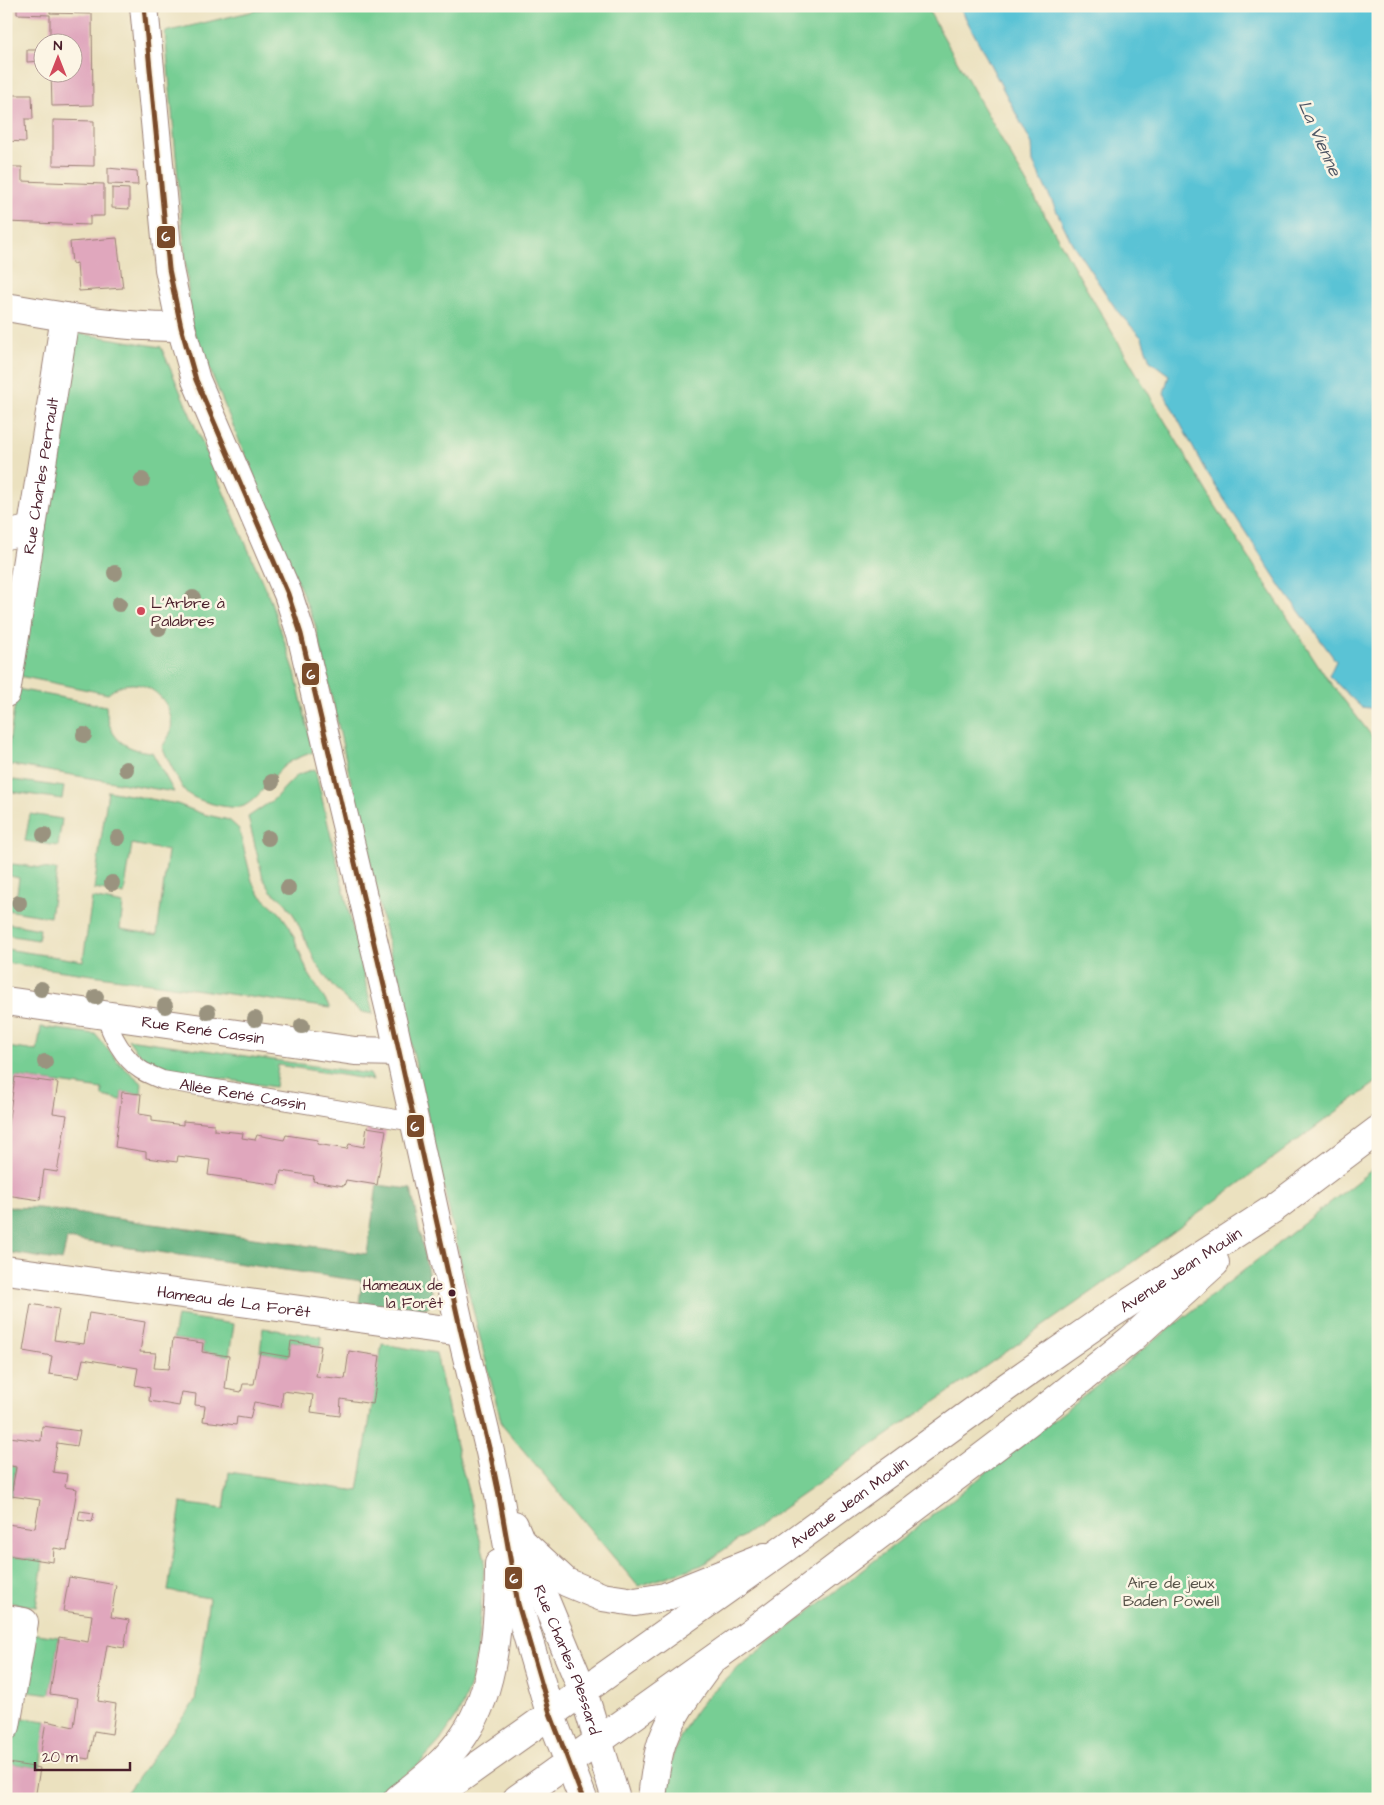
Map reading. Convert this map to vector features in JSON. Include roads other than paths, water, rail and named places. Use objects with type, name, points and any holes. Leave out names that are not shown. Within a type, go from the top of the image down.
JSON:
[{"type":"street","name":"Rue Charles Plessard","points":[[144,6],[169,269],[180,327],[196,380],[288,594],[301,634],[399,1052],[499,1495],[518,1604],[550,1714],[584,1799]]},
{"type":"street","points":[[6,307],[145,327],[180,327]]},
{"type":"street","name":"Rue Charles Perrault","points":[[6,693],[19,532],[65,317]]},
{"type":"street","name":"Rue René Cassin","points":[[6,1001],[355,1051],[399,1052]]},
{"type":"street","name":"Avenue Jean Moulin","points":[[428,1799],[452,1784],[784,1549],[1107,1316],[1274,1209],[1378,1130]]},
{"type":"street","name":"Avenue Jean Moulin","points":[[517,1799],[712,1660],[1027,1423],[1123,1346],[1274,1209]]},
{"type":"street","name":"Hameau de La Forêt","points":[[6,1270],[462,1332]]},
{"type":"street","name":"Rue Charles Plessard","points":[[499,1495],[522,1541],[583,1691],[616,1799]]},
{"type":"street","points":[[398,1799],[441,1764],[464,1735],[481,1704],[489,1677],[495,1635],[499,1575],[499,1495]]},
{"type":"street","points":[[522,1541],[566,1582],[602,1597],[635,1602],[665,1597],[784,1549]]},
{"type":"street","points":[[6,1619],[24,1622],[6,1726]]},
{"type":"street","points":[[652,1799],[655,1770],[662,1742],[678,1708],[712,1660]]},
{"type":"lane","name":"Allée René Cassin","points":[[106,1015],[113,1037],[125,1054],[140,1070],[162,1080],[414,1122]]},
{"type":"water","name":"La Vienne","points":[[957,6],[1378,6],[1378,709],[1361,707],[1329,676],[1336,661],[1282,588],[1205,470],[1164,393],[1169,375],[1150,361],[1142,338],[1118,312],[1072,243],[1033,162],[1032,144],[962,11]]},
{"type":"place","name":"L'Arbre à Palabres","points":[[141,611]]},
{"type":"place","name":"Hameaux de la Forêt","points":[[452,1293]]},
{"type":"park label","name":"Aire de jeux Baden Powell","points":[[1171,1591]]}]
